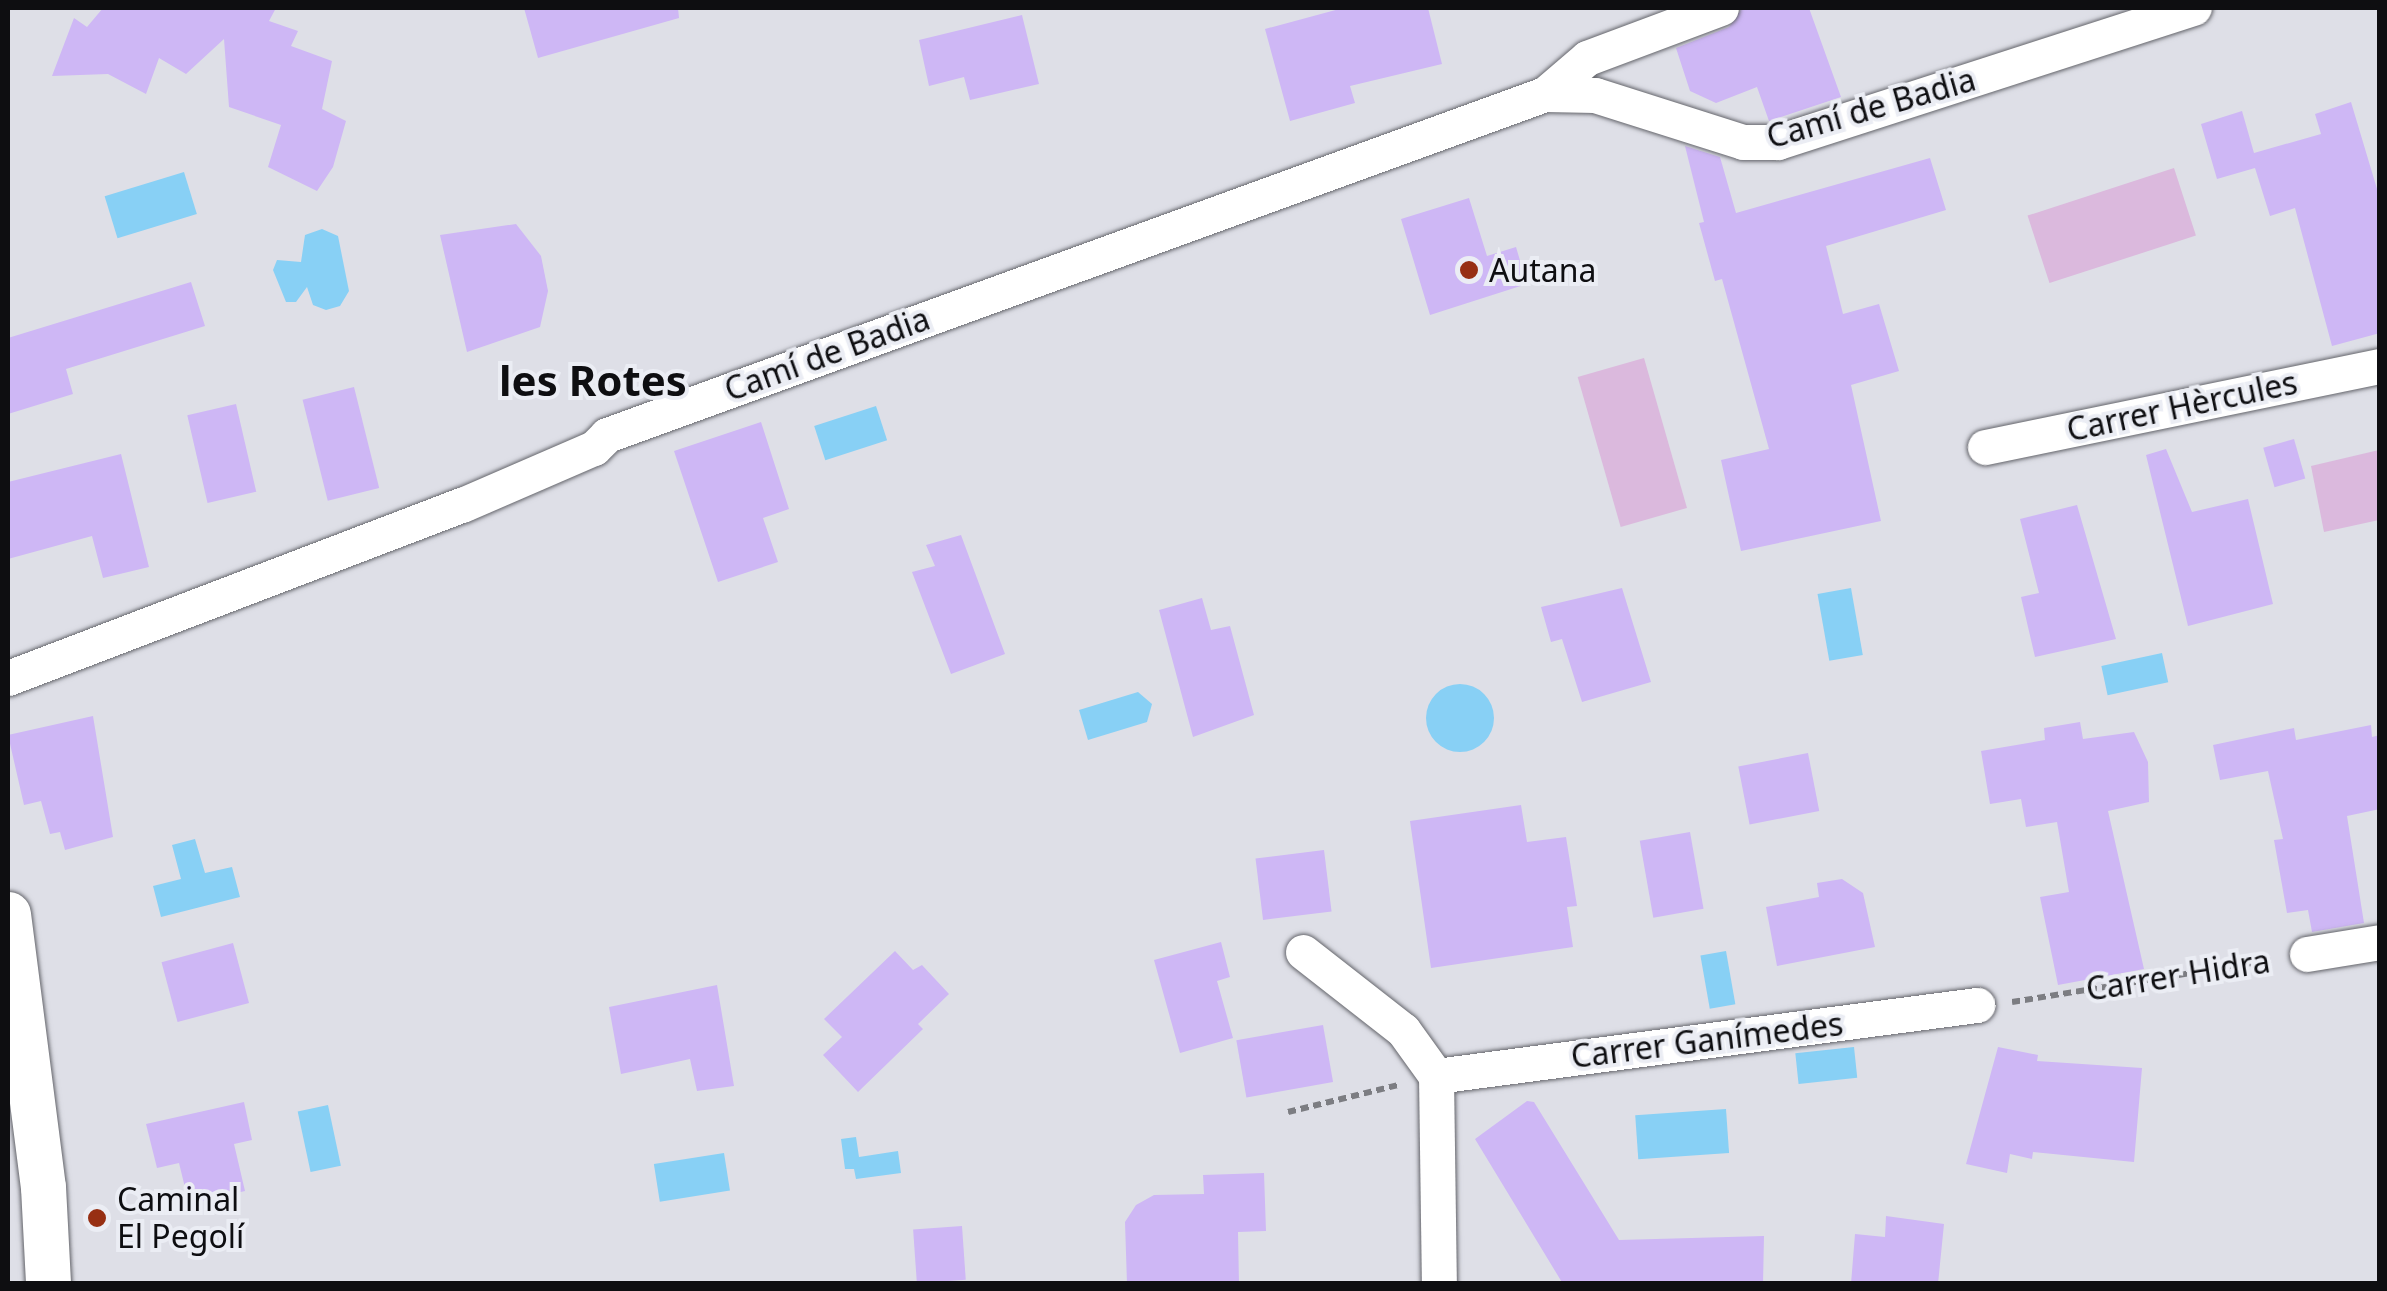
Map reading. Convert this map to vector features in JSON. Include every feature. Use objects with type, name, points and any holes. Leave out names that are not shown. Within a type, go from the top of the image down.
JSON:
[{"type":"street","name":"Camí de Badia","points":[[8,678],[462,505],[594,448],[607,434],[1544,94],[1587,58],[1721,8]]},
{"type":"street","name":"Camí de Badia","points":[[1544,94],[1595,95],[1743,142],[1778,142],[2194,8]]},
{"type":"street","name":"Carrer Hèrcules","points":[[1985,447],[2380,366]]},
{"type":"street","points":[[8,914],[43,1187],[48,1284]]},
{"type":"street","name":"Carrer Hidra","points":[[2307,954],[2380,942]]},
{"type":"street","points":[[1303,952],[1403,1030],[1436,1076],[1439,1284]]},
{"type":"street","name":"Carrer Ganímedes","points":[[1436,1076],[1977,1004]]},
{"type":"path","name":"Carrer Hidra","points":[[1977,1004],[2307,954]]},
{"type":"path","points":[[1288,1112],[1436,1076]]},
{"type":"shaded area","points":[[2174,168],[2196,236],[2049,283],[2028,216]]},
{"type":"shaded area","points":[[1644,358],[1687,508],[1621,527],[1578,377]]},
{"type":"shaded area","points":[[2379,450],[2379,520],[2324,532],[2311,466]]},
{"type":"water","points":[[184,172],[197,214],[117,238],[105,196]]},
{"type":"water","points":[[322,229],[338,236],[349,291],[340,306],[326,310],[313,305],[307,287],[296,302],[286,302],[273,270],[277,260],[301,262],[305,235]]},
{"type":"water","points":[[876,406],[887,440],[825,460],[814,426]]},
{"type":"water","points":[[1851,588],[1863,655],[1829,661],[1818,594]]},
{"type":"water","points":[[2162,653],[2168,682],[2108,695],[2101,666]]},
{"type":"water","points":[[1460,684],[1473,686],[1484,694],[1492,705],[1492,731],[1484,742],[1473,750],[1460,752],[1447,750],[1436,742],[1428,731],[1426,718],[1428,705],[1436,694],[1447,686]]},
{"type":"water","points":[[1138,692],[1152,704],[1147,722],[1088,740],[1079,710]]},
{"type":"water","points":[[195,839],[205,873],[232,867],[240,897],[161,917],[153,886],[181,879],[172,845]]},
{"type":"water","points":[[1726,951],[1735,1004],[1710,1009],[1700,956]]},
{"type":"water","points":[[1854,1047],[1857,1078],[1799,1084],[1795,1053]]},
{"type":"water","points":[[328,1105],[341,1166],[311,1172],[298,1111]]},
{"type":"water","points":[[1726,1109],[1729,1153],[1638,1159],[1635,1115]]},
{"type":"water","points":[[856,1137],[859,1157],[898,1151],[901,1173],[856,1179],[854,1169],[845,1169],[841,1139]]},
{"type":"water","points":[[724,1153],[730,1191],[660,1202],[654,1164]]},
{"type":"building","points":[[103,8],[276,8],[269,21],[298,31],[291,46],[332,61],[322,109],[346,121],[333,167],[317,191],[268,167],[281,125],[229,107],[224,39],[186,74],[159,58],[146,94],[108,74],[52,76],[74,18],[87,27]]},
{"type":"building","points":[[524,8],[678,8],[679,18],[538,58]]},
{"type":"building","points":[[1343,8],[1428,8],[1442,64],[1350,86],[1355,103],[1290,121],[1265,29]]},
{"type":"building","points":[[1742,8],[1809,8],[1841,97],[1769,121],[1757,87],[1716,103],[1690,91],[1676,48],[1729,27]]},
{"type":"building","points":[[1022,15],[1039,84],[970,100],[964,77],[929,86],[919,40]]},
{"type":"building","points":[[2351,102],[2380,199],[2380,333],[2332,346],[2295,208],[2270,216],[2255,168],[2217,179],[2201,124],[2242,111],[2254,153],[2321,134],[2315,114]]},
{"type":"building","points":[[1685,146],[1720,157],[1736,213],[1930,158],[1946,210],[1826,246],[1843,314],[1879,304],[1899,371],[1851,385],[1881,521],[1741,551],[1721,460],[1769,449],[1722,279],[1715,281],[1699,223],[1704,222]]},
{"type":"building","name":"Autana","points":[[1469,198],[1487,256],[1516,247],[1527,284],[1430,315],[1401,219]]},
{"type":"building","points":[[516,224],[541,256],[548,291],[540,327],[467,352],[440,235]]},
{"type":"building","points":[[191,282],[205,326],[66,369],[73,394],[8,414],[8,338]]},
{"type":"building","points":[[354,387],[379,488],[328,501],[303,400]]},
{"type":"building","points":[[236,404],[256,492],[208,503],[187,415]]},
{"type":"building","points":[[761,422],[789,509],[763,518],[778,562],[718,582],[674,451]]},
{"type":"building","points":[[2294,439],[2305,478],[2275,487],[2263,448]]},
{"type":"building","points":[[2166,449],[2192,512],[2248,499],[2273,604],[2188,626],[2146,455]]},
{"type":"building","points":[[121,454],[149,567],[103,578],[92,536],[8,559],[8,482]]},
{"type":"building","points":[[2077,505],[2116,639],[2035,657],[2021,597],[2039,593],[2020,519]]},
{"type":"building","points":[[961,535],[1005,654],[951,674],[912,572],[935,566],[926,545]]},
{"type":"building","points":[[1622,588],[1651,682],[1582,702],[1562,639],[1551,642],[1541,607]]},
{"type":"building","points":[[1202,598],[1211,630],[1230,626],[1254,715],[1193,737],[1159,610]]},
{"type":"building","points":[[93,716],[113,837],[65,850],[60,832],[50,834],[41,801],[24,805],[8,735]]},
{"type":"building","points":[[2080,722],[2083,739],[2134,732],[2148,762],[2149,802],[2108,811],[2144,969],[2058,985],[2040,897],[2069,892],[2057,822],[2026,827],[2021,799],[1990,804],[1981,751],[2045,740],[2044,728]]},
{"type":"building","points":[[2371,725],[2372,737],[2380,735],[2380,809],[2347,816],[2364,923],[2312,932],[2308,910],[2287,913],[2274,840],[2283,839],[2268,771],[2220,780],[2213,745],[2294,728],[2296,740]]},
{"type":"building","points":[[1808,753],[1819,811],[1750,824],[1738,767]]},
{"type":"building","points":[[1521,805],[1527,842],[1566,837],[1577,906],[1567,907],[1573,947],[1431,968],[1410,821]]},
{"type":"building","points":[[1690,832],[1704,909],[1653,918],[1640,841]]},
{"type":"building","points":[[1324,850],[1332,912],[1263,920],[1256,858]]},
{"type":"building","points":[[1842,879],[1863,893],[1875,947],[1777,966],[1766,907],[1819,897],[1817,883]]},
{"type":"building","points":[[1221,942],[1230,977],[1217,981],[1233,1038],[1180,1053],[1154,960]]},
{"type":"building","points":[[233,943],[249,1003],[178,1022],[162,962]]},
{"type":"building","points":[[895,951],[913,970],[922,965],[949,994],[918,1024],[923,1029],[858,1092],[823,1055],[842,1037],[824,1019]]},
{"type":"building","points":[[717,985],[734,1086],[697,1091],[690,1059],[621,1074],[609,1007]]},
{"type":"building","points":[[1323,1025],[1333,1082],[1246,1097],[1236,1040]]},
{"type":"building","points":[[1998,1047],[2038,1055],[2037,1061],[2142,1068],[2134,1162],[2033,1152],[2032,1159],[2010,1154],[2007,1173],[1966,1164]]},
{"type":"building","points":[[1527,1101],[1534,1102],[1619,1240],[1764,1236],[1763,1284],[1563,1284],[1475,1139]]},
{"type":"building","points":[[244,1102],[252,1140],[234,1144],[245,1191],[189,1204],[179,1163],[157,1168],[146,1124]]},
{"type":"building","points":[[1264,1173],[1266,1231],[1238,1232],[1239,1284],[1127,1284],[1125,1222],[1136,1205],[1154,1195],[1204,1194],[1203,1175]]},
{"type":"building","points":[[1886,1216],[1944,1224],[1938,1284],[1851,1284],[1855,1234],[1885,1237]]},
{"type":"building","points":[[962,1226],[966,1280],[917,1283],[913,1229]]},
{"type":"place","name":"Autana","points":[[1469,270]]},
{"type":"place","name":"Caminal El Pegolí","points":[[97,1218]]},
{"type":"district","name":"les Rotes","points":[[593,380]]}]
